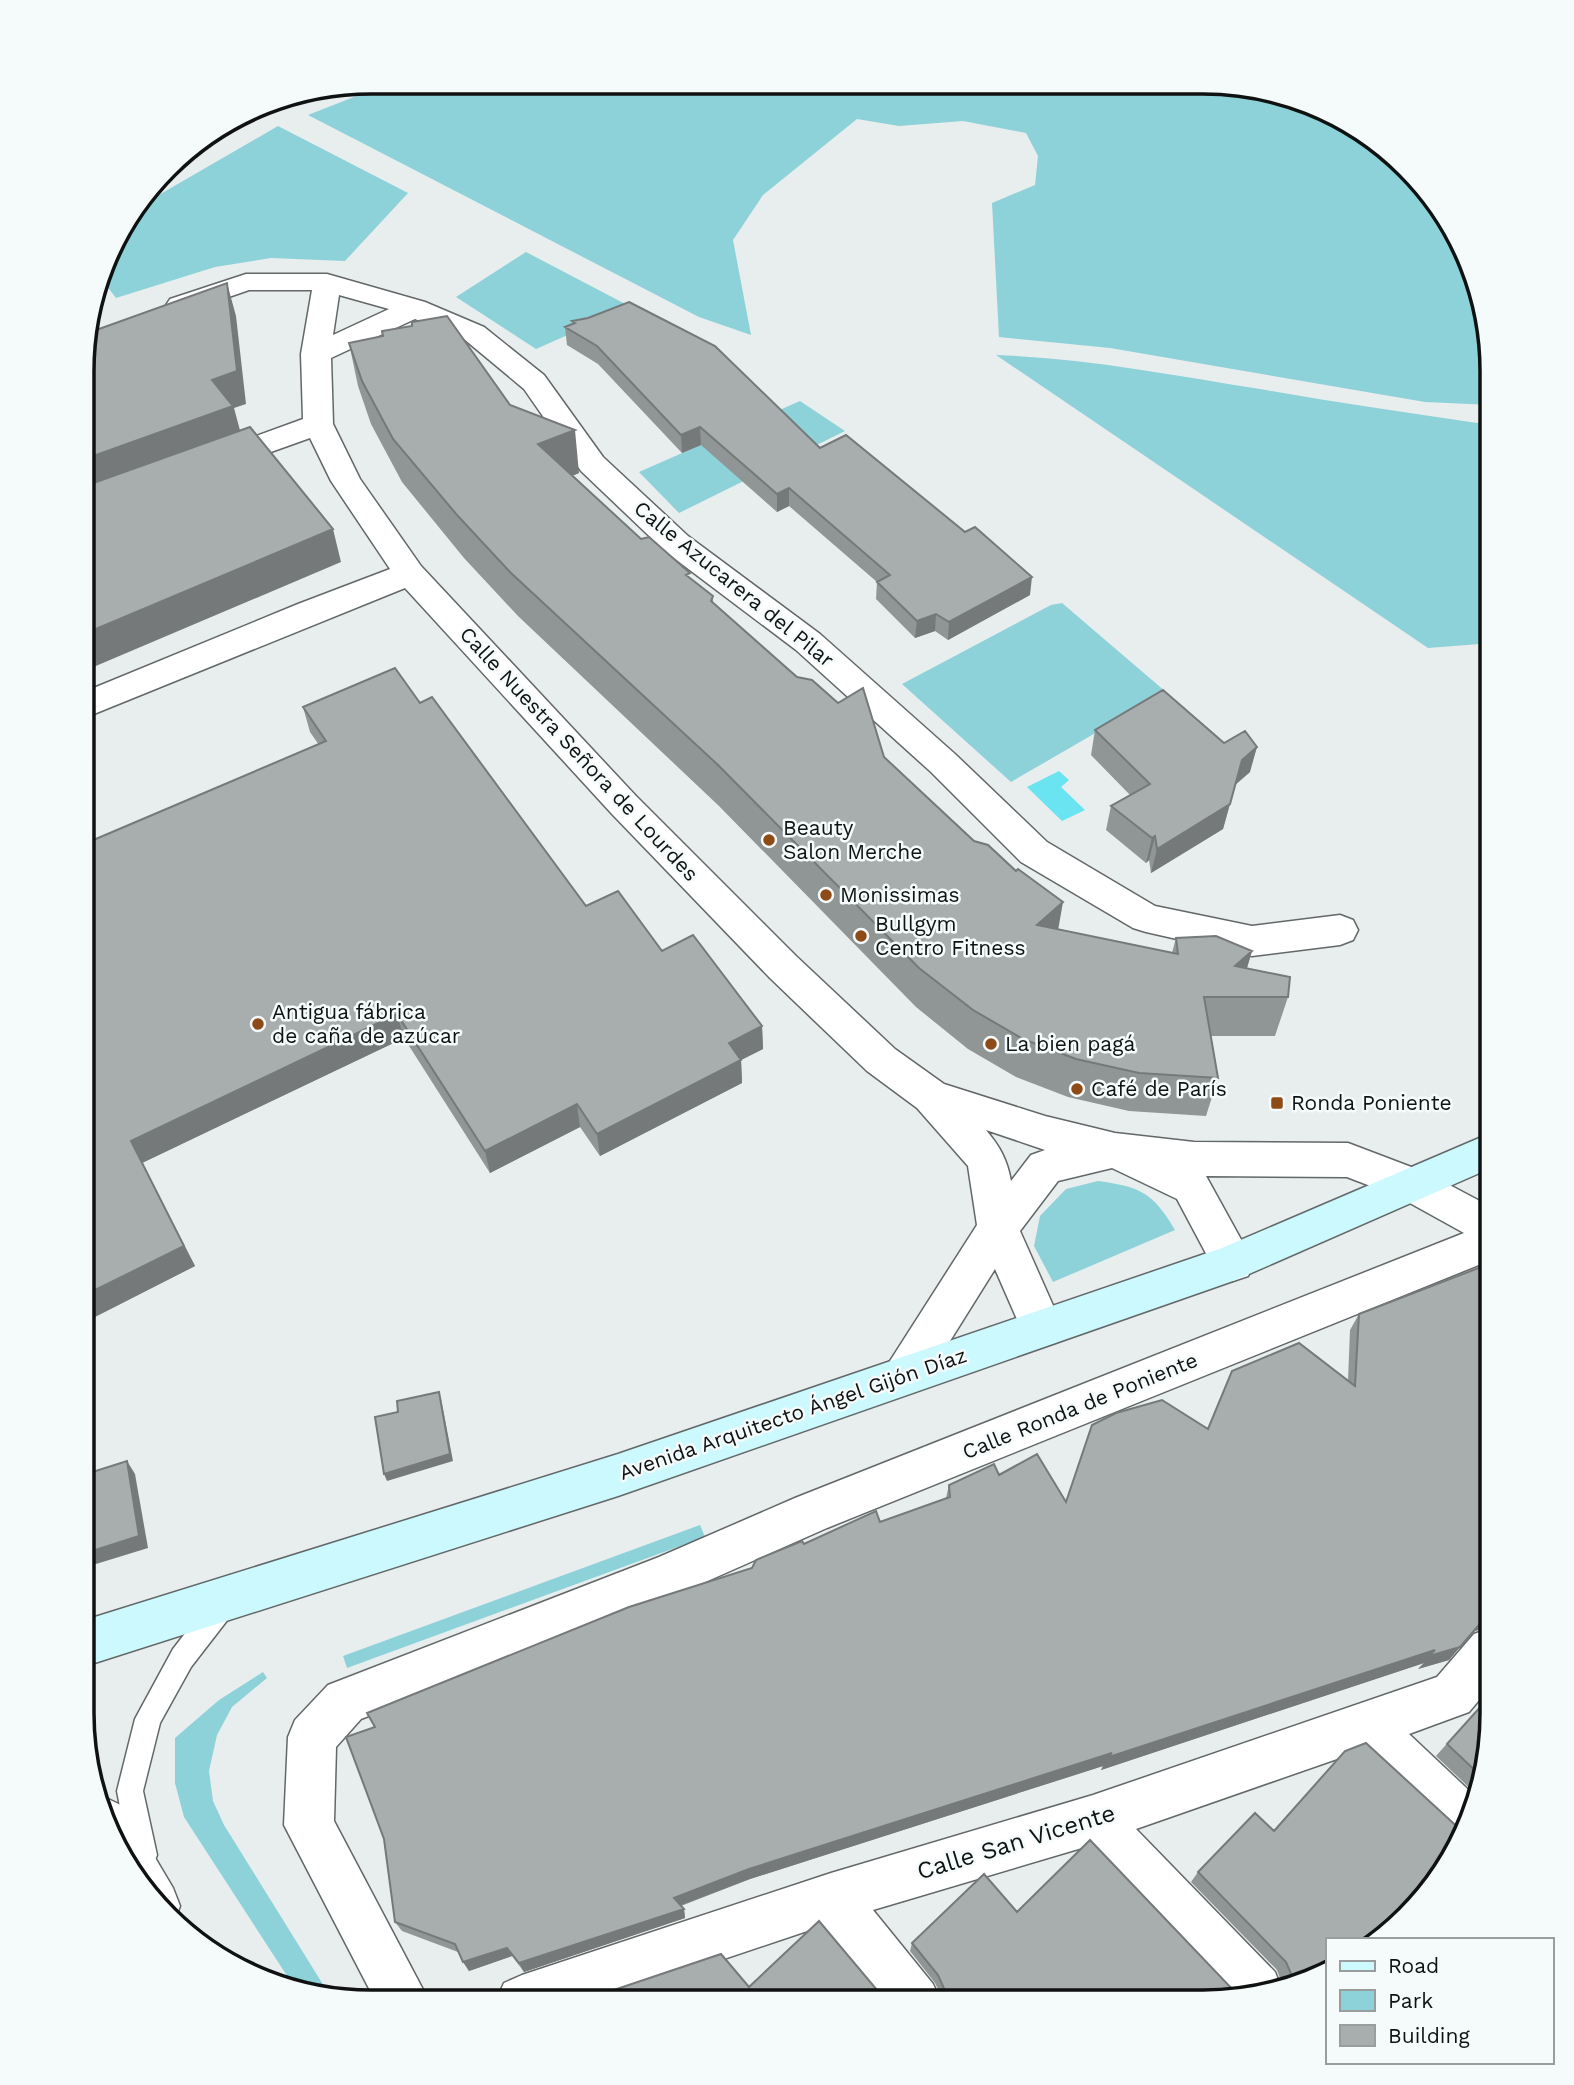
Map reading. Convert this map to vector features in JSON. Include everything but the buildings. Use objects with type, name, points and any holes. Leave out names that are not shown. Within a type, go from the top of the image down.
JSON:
[{"type":"main road","name":"Avenida Arquitecto Ángel Gijón Díaz","points":[[94,1640],[618,1475],[1233,1263],[1480,1155]]},
{"type":"street","name":"Calle Azucarera del Pilar","points":[[147,316],[246,282],[327,282],[415,308],[474,333],[534,382],[592,464],[677,544],[808,642],[943,762],[1034,852],[1146,918],[1252,941],[1340,930]]},
{"type":"street","name":"Calle Nuestra Señora de Lourdes","points":[[327,282],[316,354],[318,424],[346,481],[410,574],[624,806],[783,967],[881,1060],[932,1096],[987,1160],[998,1228],[1042,1328]]},
{"type":"street","points":[[316,354],[415,308]]},
{"type":"street","points":[[186,473],[318,424]]},
{"type":"street","points":[[94,702],[310,612],[410,574]]},
{"type":"street","name":"Calle Nuestra Señora de Lourdes","points":[[932,1096],[1045,1133],[1115,1150],[1194,1160],[1348,1160],[1413,1185],[1480,1221]]},
{"type":"street","points":[[905,1375],[998,1228],[1045,1167],[1115,1150],[1191,1187],[1233,1263]]},
{"type":"street","name":"Calle Ronda de Poniente","points":[[398,1990],[309,1825],[312,1737],[345,1702],[670,1575],[811,1513],[1480,1245]]},
{"type":"street","name":"Calle San Vicente","points":[[555,1990],[831,1898],[1093,1820],[1365,1726],[1452,1695],[1480,1663]]},
{"type":"street","points":[[1365,1726],[1460,1815]]},
{"type":"street","points":[[1093,1820],[1253,1986]]},
{"type":"street","points":[[831,1898],[905,1990]]},
{"type":"lane","points":[[146,1874],[130,1791],[148,1719],[183,1658],[228,1599]]},
{"type":"green space","points":[[372,94],[1202,94],[1239,97],[1274,104],[1325,123],[1356,141],[1385,163],[1411,189],[1433,218],[1451,249],[1470,300],[1479,353],[1480,404],[1425,402],[1110,348],[999,337],[992,203],[1035,185],[1038,156],[1026,133],[963,121],[899,126],[857,119],[763,195],[733,240],[751,335],[699,317],[308,115],[360,95]]},
{"type":"green space","points":[[278,126],[408,193],[345,261],[271,258],[215,267],[116,298],[108,287],[109,282],[132,233],[158,195]]},
{"type":"green space","points":[[526,252],[631,307],[536,349],[456,297]]},
{"type":"green space","points":[[996,355],[1128,368],[1480,423],[1480,644],[1428,648]]},
{"type":"green space","points":[[800,401],[845,431],[679,513],[639,472]]},
{"type":"green space","points":[[1062,603],[1166,692],[1011,782],[902,684],[1051,605]]},
{"type":"green space","points":[[1098,1181],[1135,1189],[1152,1199],[1175,1230],[1053,1282],[1034,1246],[1040,1216],[1066,1189]]},
{"type":"green space","points":[[700,1525],[705,1537],[347,1668],[343,1656]]},
{"type":"green space","points":[[263,1672],[267,1678],[232,1707],[217,1735],[209,1771],[213,1801],[224,1825],[324,1986],[288,1978],[184,1817],[175,1783],[175,1738],[219,1700]]},
{"type":"shaded area","points":[[1059,771],[1069,780],[1061,787],[1085,810],[1062,821],[1027,787]]},
{"type":"place","name":"Beauty Salon Merche","points":[[769,840]]},
{"type":"place","name":"Monissimas","points":[[826,895]]},
{"type":"place","name":"Bullgym Centro Fitness","points":[[861,936]]},
{"type":"place","name":"Antigua fábrica de caña de azúcar","points":[[258,1024]]},
{"type":"place","name":"La bien pagá","points":[[991,1044]]},
{"type":"place","name":"Café de París","points":[[1077,1089]]},
{"type":"place","name":"Ronda Poniente","points":[[1277,1103]]}]
